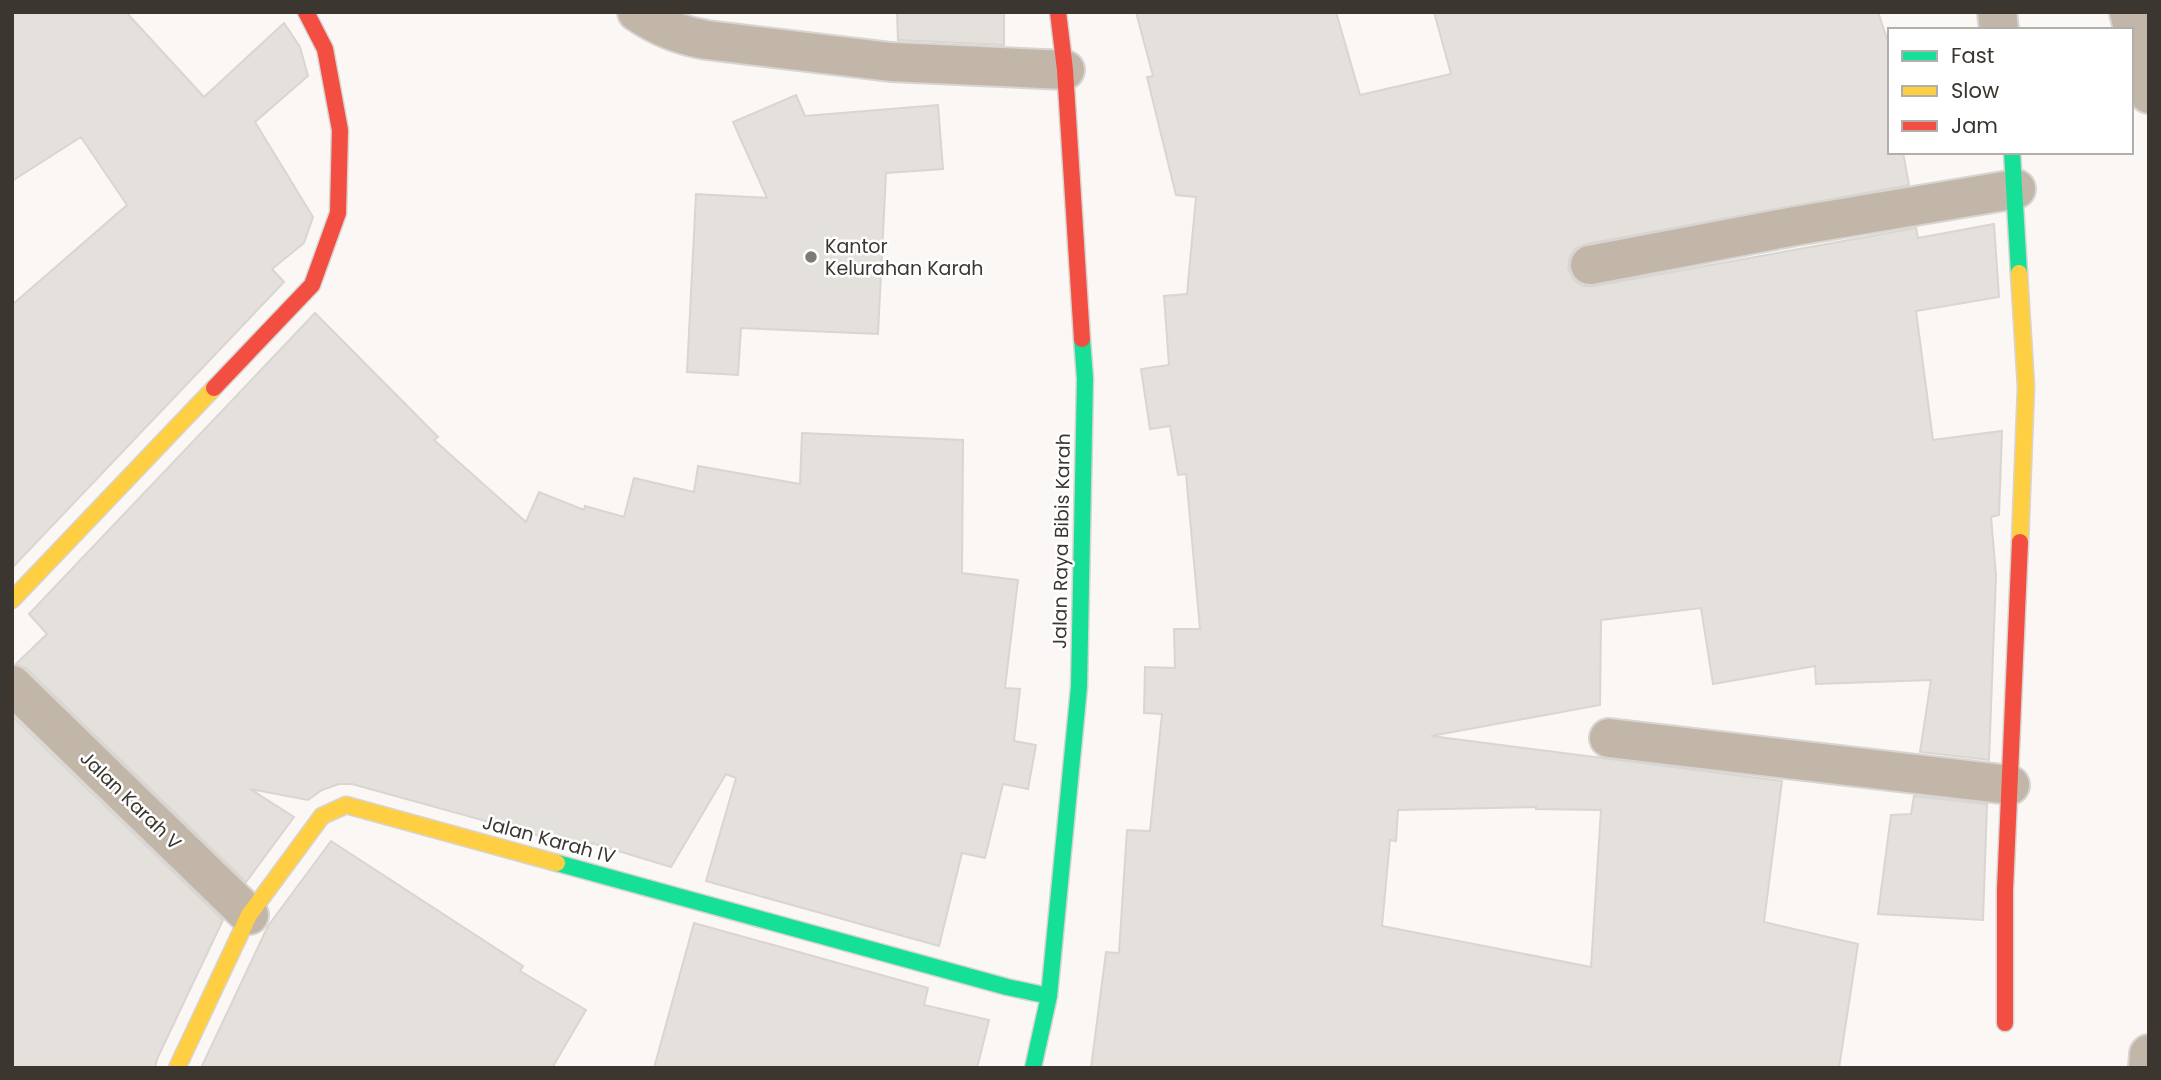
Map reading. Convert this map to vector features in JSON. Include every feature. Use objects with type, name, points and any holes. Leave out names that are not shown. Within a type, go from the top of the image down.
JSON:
[{"type":"street","points":[[12,600],[312,285],[338,213],[340,130],[325,49],[306,12]]},
{"type":"street","points":[[637,12],[658,26],[707,40],[891,62],[1066,70]]},
{"type":"street","name":"Jalan Raya Bibis Karah","points":[[1033,1068],[1049,996],[1080,661],[1085,379],[1066,70],[1058,12]]},
{"type":"street","points":[[2133,28],[2149,94]]},
{"type":"street","points":[[1590,265],[1795,226],[2014,171],[2026,387],[2005,890],[2005,1023]]},
{"type":"street","name":"Jalan Karah V","points":[[12,685],[249,915]]},
{"type":"street","points":[[1609,738],[2010,785]]},
{"type":"street","name":"Jalan Karah IV","points":[[177,1068],[249,915],[322,816],[346,805],[1049,996]]},
{"type":"street","points":[[2148,1068],[2149,1054]]},
{"type":"building","points":[[12,12],[126,12],[204,97],[284,23],[300,47],[308,76],[255,122],[313,217],[304,243],[272,269],[284,282],[12,568],[12,305],[127,205],[81,137],[12,181]]},
{"type":"building","points":[[897,12],[1004,12],[1004,45],[898,40]]},
{"type":"building","points":[[1136,12],[1336,12],[1360,95],[1451,74],[1434,12],[1878,12],[1888,42],[1888,154],[1903,154],[1909,185],[1586,244],[1575,249],[1568,268],[1574,280],[1583,286],[1594,286],[1916,228],[1918,238],[1994,224],[1999,297],[1916,311],[1933,440],[2002,431],[1999,515],[1991,517],[1996,575],[1989,760],[1920,752],[1931,680],[1816,684],[1815,666],[1713,684],[1701,608],[1601,620],[1600,705],[1431,736],[1782,781],[1764,922],[1858,944],[1839,1068],[1091,1068],[1106,952],[1119,953],[1127,830],[1150,831],[1162,714],[1144,713],[1145,667],[1175,668],[1174,629],[1200,629],[1186,474],[1178,475],[1170,426],[1150,429],[1141,369],[1169,365],[1164,296],[1187,294],[1196,197],[1176,195],[1147,77],[1153,76]],"holes":[[[1536,807],[1601,810],[1591,967],[1382,926],[1390,840],[1396,841],[1398,810]]]},
{"type":"building","points":[[796,95],[805,116],[938,105],[943,169],[886,173],[878,334],[741,328],[738,375],[687,372],[696,194],[767,198],[733,122]]},
{"type":"building","points":[[315,313],[438,437],[434,440],[526,522],[539,492],[584,510],[585,506],[624,517],[634,478],[694,492],[698,466],[800,484],[802,433],[963,440],[962,573],[1018,580],[1005,688],[1020,689],[1014,741],[1036,745],[1028,789],[1003,784],[985,858],[962,853],[939,946],[706,881],[736,778],[726,774],[671,867],[592,843],[590,850],[352,784],[339,784],[322,790],[308,800],[250,789],[294,817],[246,882],[27,669],[16,664],[47,634],[29,614]]},
{"type":"building","points":[[12,716],[223,920],[155,1068],[12,1068]]},
{"type":"building","points":[[1914,796],[1987,804],[1983,920],[1878,914],[1891,815],[1911,814]]},
{"type":"building","points":[[331,841],[523,966],[520,971],[586,1010],[552,1068],[201,1068],[268,926]]},
{"type":"building","points":[[694,923],[928,988],[924,1005],[989,1020],[977,1068],[654,1068]]},
{"type":"traffic: fast","points":[[2012,154],[2019,273]]},
{"type":"traffic: fast","points":[[1033,1068],[1049,996],[1079,687],[1085,379],[1082,339]]},
{"type":"traffic: fast","points":[[557,863],[1007,987],[1049,996]]},
{"type":"traffic: slow","points":[[2019,273],[2026,387],[2020,542]]},
{"type":"traffic: slow","points":[[12,600],[214,388]]},
{"type":"traffic: slow","points":[[177,1068],[249,915],[322,816],[346,805],[557,863]]},
{"type":"traffic: jam","points":[[214,388],[312,285],[338,213],[340,130],[325,49],[306,12]]},
{"type":"traffic: jam","points":[[1058,12],[1065,70],[1082,339]]},
{"type":"traffic: jam","points":[[2005,1023],[2005,890],[2020,542]]},
{"type":"place","name":"Kantor Kelurahan Karah","points":[[811,257]]}]
